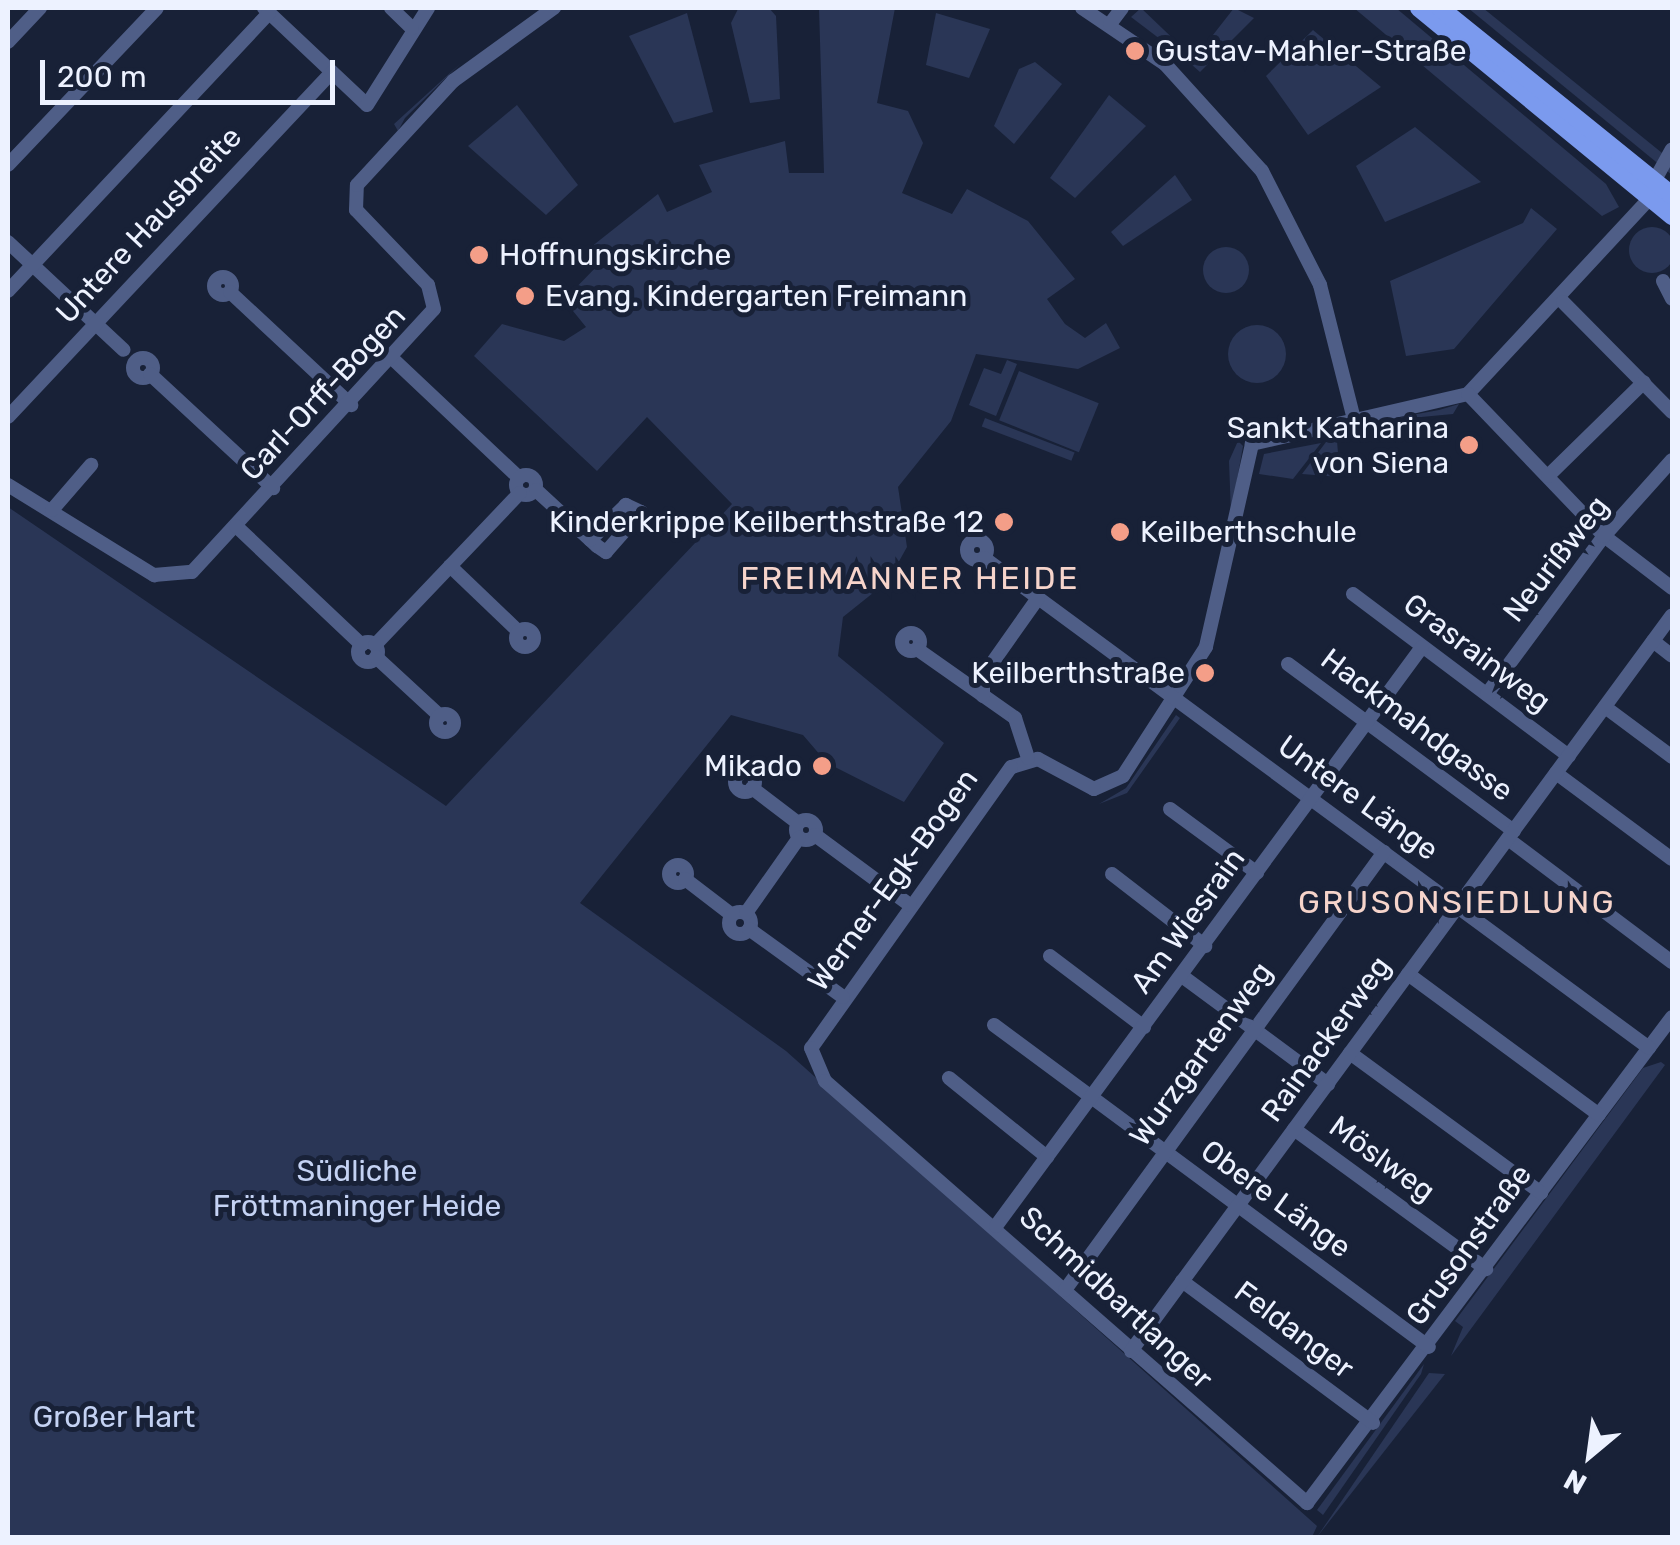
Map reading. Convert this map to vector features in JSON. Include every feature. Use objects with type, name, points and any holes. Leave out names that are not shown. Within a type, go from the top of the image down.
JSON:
[{"type":"main road","points":[[1420,8],[1672,216]]},
{"type":"main road","points":[[1440,8],[1672,195]]},
{"type":"street","points":[[8,42],[40,8]]},
{"type":"street","points":[[8,165],[157,8]]},
{"type":"street","points":[[390,8],[412,28]]},
{"type":"street","points":[[8,291],[266,10],[367,104],[428,8]]},
{"type":"street","name":"Carl-Orff-Bogen","points":[[8,485],[168,579],[192,572],[428,322],[433,292],[356,210],[356,185],[453,81],[554,8]]},
{"type":"street","points":[[1082,8],[1110,24],[1216,113],[1281,202],[1329,308],[1354,420]]},
{"type":"street","points":[[1110,24],[1122,8]]},
{"type":"street","name":"Untere Hausbreite","points":[[8,417],[332,72]]},
{"type":"street","points":[[916,649],[1019,723],[1028,758],[1086,787],[1112,786],[1179,700],[1224,597],[1246,452],[1266,436],[1468,394],[1563,302],[1650,198],[1651,177],[1672,149]]},
{"type":"street","points":[[1650,198],[1672,195]]},
{"type":"street","points":[[8,242],[124,350]]},
{"type":"street","points":[[1663,281],[1672,299]]},
{"type":"street","points":[[230,292],[351,405]]},
{"type":"street","points":[[1563,302],[1672,412]]},
{"type":"street","points":[[394,360],[519,485],[536,490],[590,540]]},
{"type":"street","points":[[150,374],[273,488]]},
{"type":"street","points":[[1548,476],[1644,382]]},
{"type":"street","points":[[1468,394],[1604,536],[1672,588]]},
{"type":"street","name":"Neurißweg","points":[[1487,694],[1604,536],[1672,460]]},
{"type":"street","points":[[52,510],[91,464]]},
{"type":"street","points":[[371,649],[450,566],[519,485]]},
{"type":"street","points":[[236,526],[440,716]]},
{"type":"street","points":[[984,558],[1179,700]]},
{"type":"street","points":[[450,566],[518,631]]},
{"type":"street","name":"Grasrainweg","points":[[1353,594],[1569,756]]},
{"type":"street","points":[[984,696],[982,676],[1038,598]]},
{"type":"street","name":"Rainackerweg","points":[[1131,1351],[1672,615]]},
{"type":"street","points":[[1653,642],[1672,656]]},
{"type":"street","name":"Am Wiesrain","points":[[996,1226],[1422,647]]},
{"type":"street","name":"Hackmahdgasse","points":[[1288,664],[1672,962]]},
{"type":"street","name":"Untere Länge","points":[[1179,700],[1649,1048]]},
{"type":"street","points":[[1605,708],[1672,758]]},
{"type":"street","name":"Werner-Egk-Bogen","points":[[886,1133],[814,1065],[812,1040],[1005,774],[1028,758]]},
{"type":"street","points":[[1556,773],[1672,859]]},
{"type":"street","points":[[752,788],[804,832],[910,905]]},
{"type":"street","points":[[1170,809],[1257,873]]},
{"type":"street","points":[[742,919],[804,832]]},
{"type":"street","name":"Wurzgartenweg","points":[[1065,1290],[1384,852]]},
{"type":"street","points":[[1112,874],[1204,946]]},
{"type":"street","points":[[685,880],[843,997]]},
{"type":"street","points":[[1050,956],[1144,1027]]},
{"type":"street","points":[[1408,974],[1599,1115]]},
{"type":"street","points":[[1182,976],[1328,1084]]},
{"type":"street","name":"Grusonstraße","points":[[1308,1503],[1372,1423],[1672,1017]]},
{"type":"street","name":"Obere Länge","points":[[994,1025],[1428,1347]]},
{"type":"street","points":[[1350,1053],[1541,1193]]},
{"type":"street","points":[[949,1078],[1047,1157]]},
{"type":"street","name":"Möslweg","points":[[1294,1129],[1486,1269]]},
{"type":"street","name":"Schmidbartlanger","points":[[886,1133],[1308,1503]]},
{"type":"street","name":"Feldanger","points":[[1182,1282],[1372,1423]]},
{"type":"green space","points":[[769,8],[776,16],[780,99],[750,103],[731,23],[738,9]]},
{"type":"green space","name":"Südliche Fröttmaninger Heide","points":[[819,8],[895,8],[877,103],[908,111],[923,143],[902,193],[952,214],[967,189],[1028,221],[1075,279],[1047,299],[1065,324],[1085,338],[1106,323],[1120,348],[1078,369],[976,354],[951,421],[898,487],[907,547],[888,581],[843,617],[838,656],[944,743],[904,802],[827,763],[803,735],[731,715],[580,903],[786,1051],[1317,1526],[1312,1537],[8,1537],[8,507],[446,806],[732,504],[647,417],[597,471],[474,356],[502,324],[564,341],[586,327],[564,300],[599,264],[586,251],[658,194],[667,212],[712,192],[699,165],[785,141],[789,173],[824,173]]},
{"type":"green space","points":[[1141,8],[1185,50],[1181,55],[1131,17]]},
{"type":"green space","points":[[1234,8],[1254,18],[1200,72],[1184,58],[1195,58]]},
{"type":"green space","points":[[1354,8],[1396,8],[1606,184],[1619,207],[1602,216]]},
{"type":"green space","points":[[1468,8],[1483,8],[1672,161],[1672,175]]},
{"type":"green space","points":[[687,13],[713,112],[674,123],[629,36]]},
{"type":"green space","points":[[936,13],[990,29],[969,78],[926,65]]},
{"type":"green space","points":[[1313,30],[1381,87],[1308,135],[1266,76]]},
{"type":"green space","points":[[1035,62],[1062,84],[1014,144],[994,126],[1019,69]]},
{"type":"green space","points":[[461,63],[405,118],[398,131],[394,124]]},
{"type":"green space","points":[[1109,95],[1146,126],[1075,198],[1050,178]]},
{"type":"green space","points":[[517,105],[578,185],[546,215],[468,146]]},
{"type":"green space","points":[[1415,127],[1481,182],[1385,222],[1356,166]]},
{"type":"green space","points":[[1175,175],[1192,200],[1123,246],[1111,232]]},
{"type":"green space","points":[[1531,208],[1557,229],[1454,349],[1406,356],[1390,281],[1523,223]]},
{"type":"green space","points":[[1652,227],[1668,234],[1675,250],[1668,266],[1652,273],[1636,266],[1629,250],[1636,234]]},
{"type":"green space","points":[[1226,247],[1242,254],[1249,270],[1242,286],[1226,293],[1210,286],[1203,270],[1210,254]]},
{"type":"green space","points":[[1257,325],[1278,333],[1286,354],[1278,375],[1257,383],[1236,375],[1228,354],[1236,333]]},
{"type":"green space","points":[[1007,360],[1017,364],[996,416],[969,405],[984,368],[1001,374]]},
{"type":"green space","points":[[1019,371],[1099,403],[1079,452],[999,420]]},
{"type":"green space","points":[[1459,404],[1453,414],[1379,421],[1439,410]]},
{"type":"green space","points":[[985,418],[1075,452],[1071,461],[982,426]]},
{"type":"green space","points":[[1238,441],[1243,446],[1231,514],[1229,461]]},
{"type":"green space","points":[[1337,441],[1340,477],[1302,474],[1326,442]]},
{"type":"green space","points":[[1321,443],[1293,479],[1259,474],[1264,454]]},
{"type":"green space","points":[[1176,715],[1180,718],[1127,793],[1099,804],[1126,788]]},
{"type":"green space","points":[[1661,1062],[1665,1065],[1451,1356],[1463,1327],[1455,1321],[1643,1068]]},
{"type":"green space","points":[[1424,1364],[1421,1374],[1323,1515],[1317,1510]]},
{"type":"green space","points":[[1429,1373],[1445,1374],[1317,1537],[1319,1534]]},
{"type":"place","name":"Gustav-Mahler-Straße","points":[[1135,51]]},
{"type":"place","name":"Hoffnungskirche","points":[[479,255]]},
{"type":"place","name":"Evang. Kindergarten Freimann","points":[[525,296]]},
{"type":"place","name":"Sankt Katharina von Siena","points":[[1469,445]]},
{"type":"place","name":"Kinderkrippe Keilberthstraße 12","points":[[1004,522]]},
{"type":"place","name":"Keilberthschule","points":[[1120,532]]},
{"type":"place","name":"Keilberthstraße","points":[[1205,673]]},
{"type":"place","name":"Mikado","points":[[822,766]]},
{"type":"district","name":"FREIMANNER HEIDE","points":[[910,578]]},
{"type":"district","name":"GRUSONSIEDLUNG","points":[[1457,902]]},
{"type":"park label","name":"Großer Hart","points":[[114,1417]]}]
